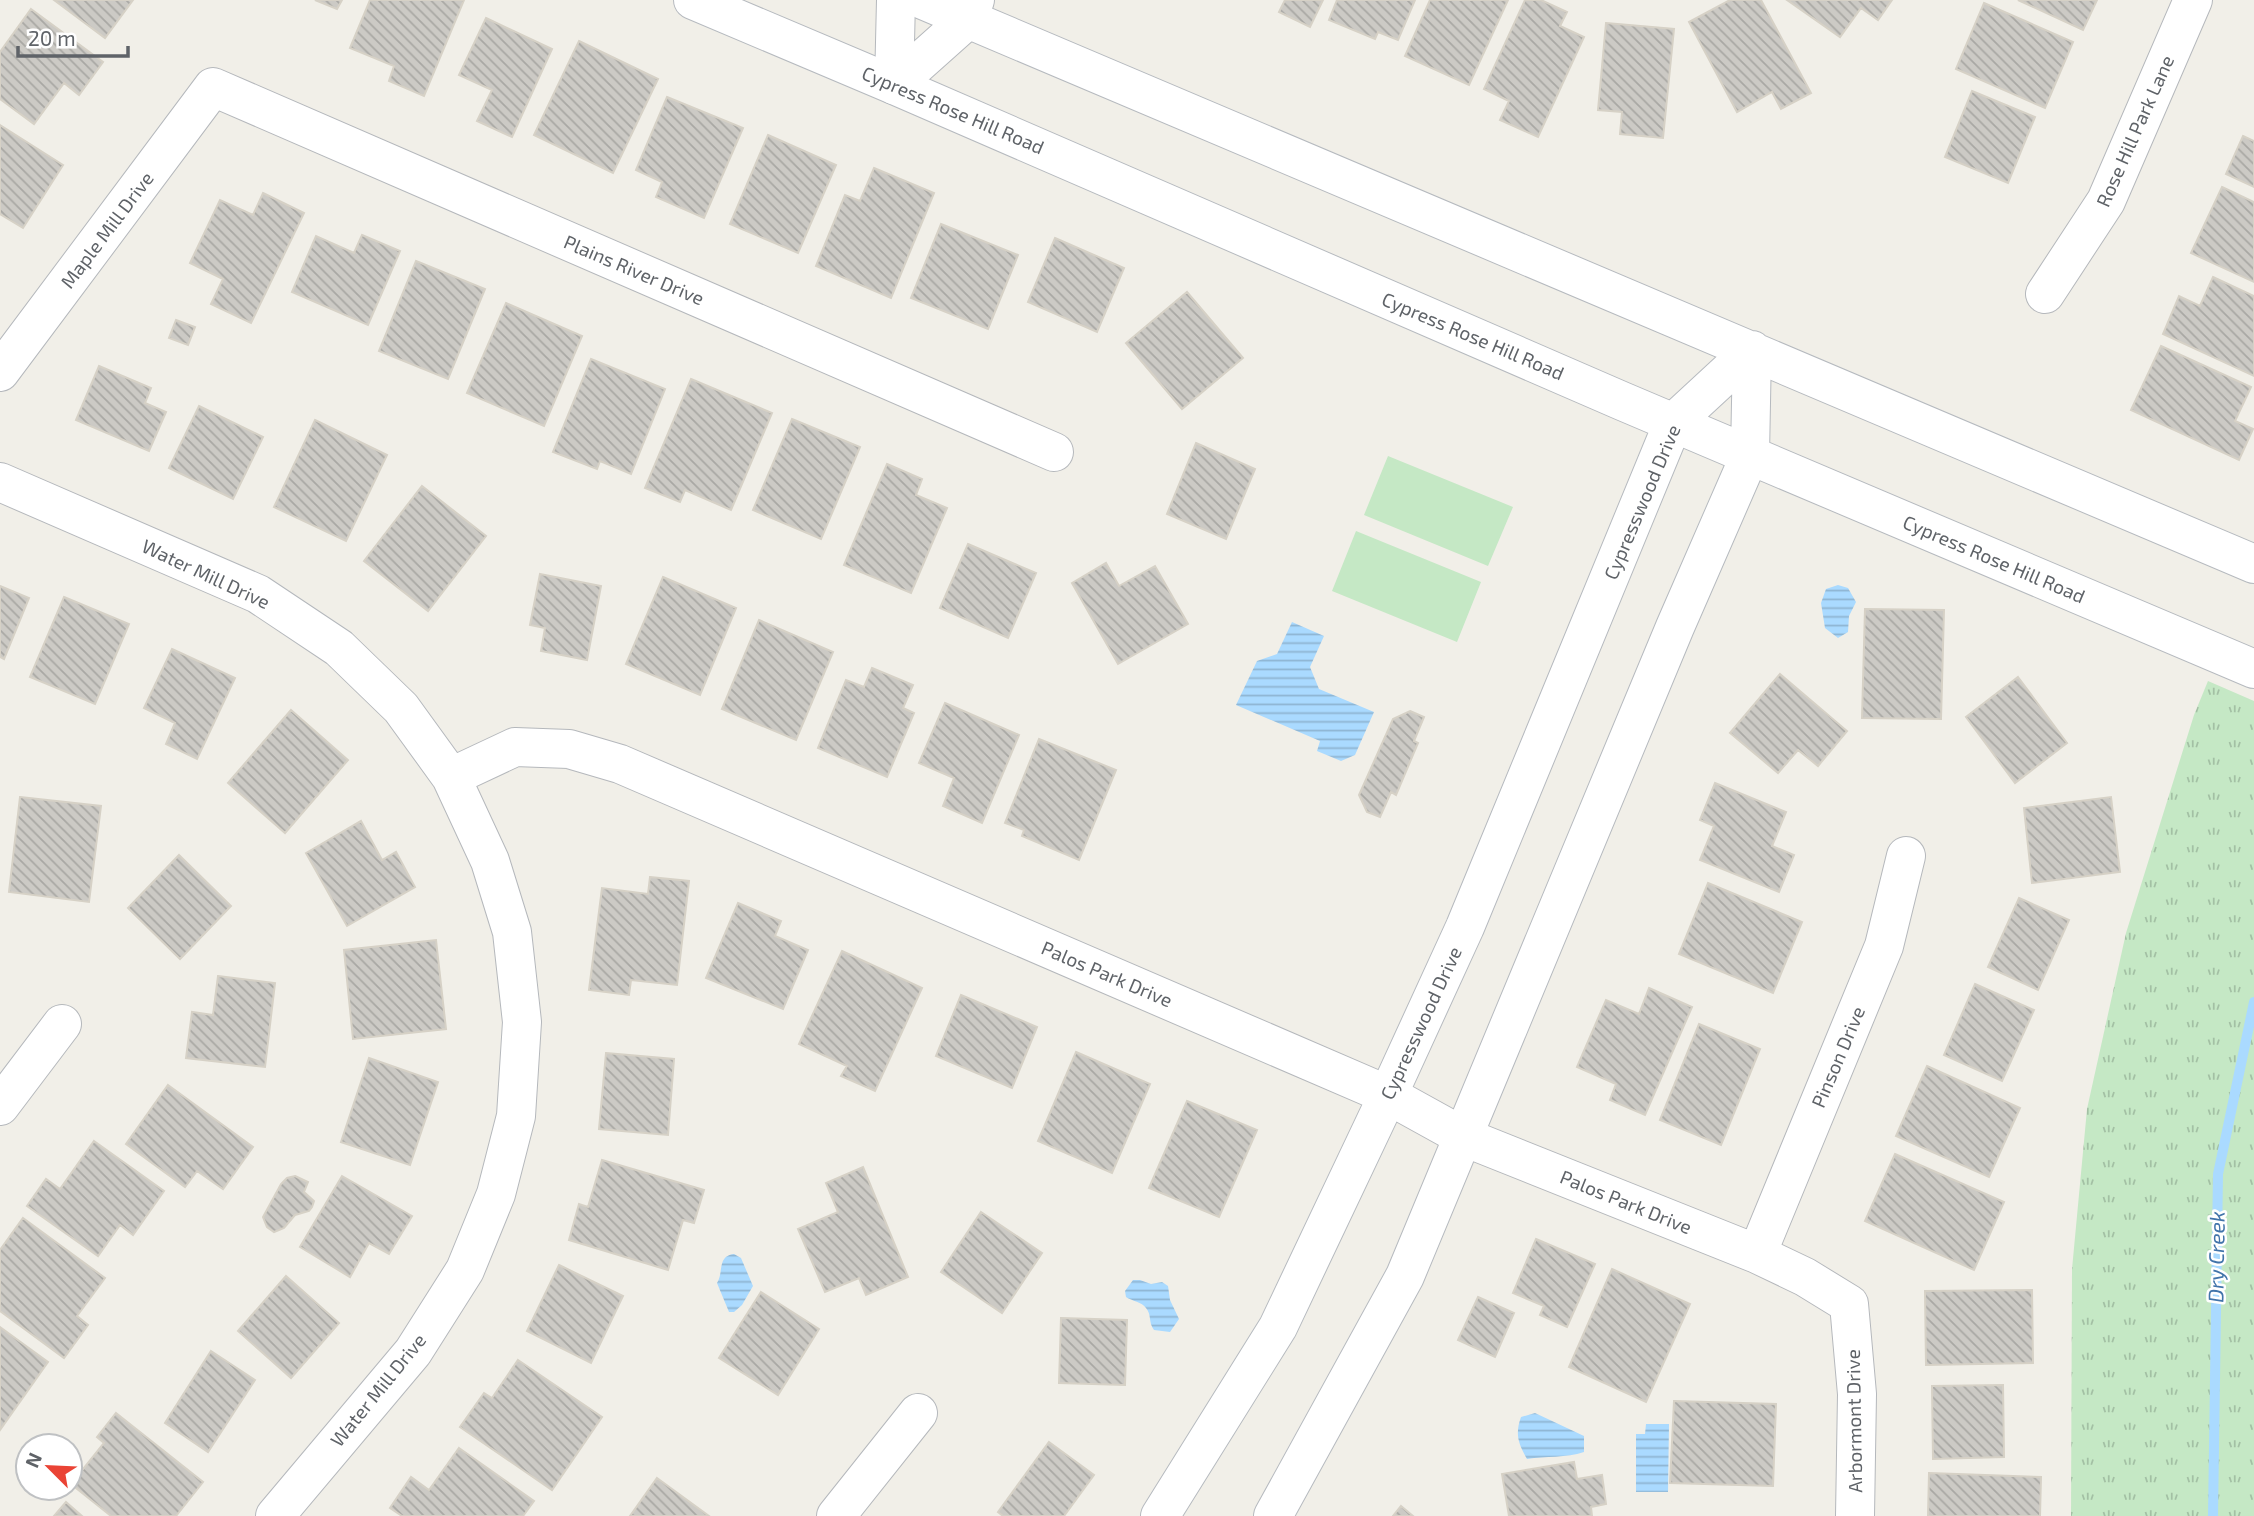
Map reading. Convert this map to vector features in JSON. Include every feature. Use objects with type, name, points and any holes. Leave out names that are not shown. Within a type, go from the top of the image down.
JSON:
[{"type":"main road","name":"Cypress Rose Hill Road","points":[[693,0],[1673,423],[2254,669]]},
{"type":"main road","points":[[894,85],[896,0]]},
{"type":"main road","points":[[923,0],[972,9],[1752,350],[2254,564]]},
{"type":"main road","name":"Rose Hill Park Lane","points":[[2045,294],[2106,201],[2193,0]]},
{"type":"main road","points":[[894,85],[972,9]]},
{"type":"main road","name":"Maple Mill Drive","points":[[0,372],[213,87]]},
{"type":"main road","name":"Plains River Drive","points":[[213,87],[1054,452]]},
{"type":"main road","points":[[1273,1516],[1405,1276],[1675,627],[1750,455],[1752,350]]},
{"type":"main road","name":"Cypresswood Drive","points":[[1160,1516],[1278,1327],[1388,1095],[1465,927],[1673,423],[1752,350]]},
{"type":"main road","name":"Water Mill Drive","points":[[0,482],[258,594],[339,648],[401,708],[451,777],[490,861],[512,932],[522,1022],[516,1116],[496,1194],[465,1269],[413,1352],[275,1516]]},
{"type":"main road","name":"Palos Park Drive","points":[[451,777],[515,747],[569,749],[620,764],[1388,1095],[1464,1136],[1757,1254]]},
{"type":"main road","name":"Pinson Drive","points":[[1757,1254],[1884,946],[1906,856]]},
{"type":"main road","points":[[0,1106],[62,1024]]},
{"type":"main road","name":"Arbormont Drive","points":[[1757,1254],[1805,1277],[1849,1304],[1857,1394],[1855,1516]]},
{"type":"main road","points":[[836,1516],[918,1413]]},
{"type":"green space","points":[[1388,456],[1513,507],[1488,566],[1364,515]]},
{"type":"green space","points":[[1356,531],[1481,582],[1457,642],[1332,591]]},
{"type":"green space","points":[[2208,681],[2254,701],[2254,1516],[2071,1516],[2072,1269],[2087,1109],[2126,933],[2194,715]]},
{"type":"water","points":[[1838,585],[1848,588],[1856,602],[1849,616],[1848,632],[1838,638],[1825,628],[1821,603],[1826,589]]},
{"type":"water","points":[[1292,622],[1324,636],[1310,667],[1319,689],[1374,712],[1355,755],[1341,761],[1317,751],[1320,741],[1236,705],[1257,661],[1277,654]]},
{"type":"water","points":[[734,1254],[741,1258],[753,1286],[742,1305],[734,1312],[729,1312],[717,1283],[723,1261]]},
{"type":"water","points":[[1133,1280],[1151,1284],[1162,1282],[1168,1286],[1170,1300],[1179,1319],[1170,1332],[1154,1330],[1146,1308],[1126,1297],[1125,1291]]},
{"type":"water","points":[[1535,1413],[1584,1436],[1584,1452],[1527,1459],[1520,1443],[1518,1428],[1521,1417]]},
{"type":"water","points":[[1646,1424],[1669,1424],[1668,1492],[1636,1492],[1636,1434],[1645,1434]]},
{"type":"building","points":[[54,0],[133,0],[105,38]]},
{"type":"building","points":[[315,0],[342,0],[337,9]]},
{"type":"building","points":[[370,0],[464,0],[424,96],[389,81],[394,66],[350,48]]},
{"type":"building","points":[[1285,0],[1323,0],[1310,27],[1279,12]]},
{"type":"building","points":[[1337,0],[1415,0],[1398,40],[1378,32],[1375,39],[1329,20]]},
{"type":"building","points":[[1430,0],[1508,0],[1469,85],[1405,56]]},
{"type":"building","points":[[1525,0],[1541,0],[1567,12],[1560,26],[1584,37],[1538,137],[1500,120],[1509,101],[1484,89]]},
{"type":"building","points":[[1730,0],[1761,0],[1811,93],[1781,109],[1772,92],[1737,112],[1689,22]]},
{"type":"building","points":[[1787,0],[1892,0],[1878,20],[1861,8],[1840,37]]},
{"type":"building","points":[[2018,0],[2097,0],[2083,30]]},
{"type":"building","points":[[1984,3],[2073,42],[2045,108],[1956,69]]},
{"type":"building","points":[[31,9],[103,62],[79,95],[64,83],[34,124],[0,99],[0,52]]},
{"type":"building","points":[[486,18],[552,49],[512,137],[477,121],[492,90],[459,75]]},
{"type":"building","points":[[1606,23],[1674,29],[1663,138],[1620,134],[1622,112],[1598,110]]},
{"type":"building","points":[[579,41],[658,79],[613,173],[534,135]]},
{"type":"building","points":[[1972,91],[2035,117],[2008,183],[1945,157]]},
{"type":"building","points":[[667,97],[743,128],[704,218],[656,197],[662,182],[636,170]]},
{"type":"building","points":[[0,125],[63,165],[23,228],[0,214]]},
{"type":"building","points":[[768,135],[836,165],[798,253],[730,224]]},
{"type":"building","points":[[2243,136],[2254,141],[2254,187],[2226,174]]},
{"type":"building","points":[[874,168],[934,193],[891,298],[816,266],[845,195],[860,201]]},
{"type":"building","points":[[2222,187],[2254,202],[2254,282],[2191,253]]},
{"type":"building","points":[[263,193],[304,213],[251,323],[211,304],[223,279],[190,263],[220,200],[253,215]]},
{"type":"building","points":[[941,224],[1018,255],[988,329],[911,298]]},
{"type":"building","points":[[362,235],[400,251],[368,325],[292,292],[316,236],[354,253]]},
{"type":"building","points":[[1055,238],[1124,268],[1097,332],[1028,302]]},
{"type":"building","points":[[416,261],[485,289],[448,379],[379,351]]},
{"type":"building","points":[[2213,277],[2254,296],[2254,376],[2163,334],[2179,296],[2200,306]]},
{"type":"building","points":[[1187,292],[1243,358],[1182,409],[1126,343]]},
{"type":"building","points":[[506,303],[582,336],[544,426],[467,393]]},
{"type":"building","points":[[176,320],[195,327],[188,345],[169,338]]},
{"type":"building","points":[[2161,346],[2251,387],[2235,421],[2253,429],[2239,460],[2131,410]]},
{"type":"building","points":[[591,359],[665,389],[631,474],[600,461],[597,469],[553,452]]},
{"type":"building","points":[[99,366],[151,388],[145,403],[166,412],[149,451],[76,420]]},
{"type":"building","points":[[691,379],[772,413],[731,510],[685,490],[680,502],[645,488]]},
{"type":"building","points":[[199,406],[263,437],[233,499],[169,468]]},
{"type":"building","points":[[792,419],[860,447],[821,539],[753,510]]},
{"type":"building","points":[[315,420],[387,455],[346,541],[274,507]]},
{"type":"building","points":[[1196,443],[1255,469],[1226,539],[1167,514]]},
{"type":"building","points":[[887,464],[922,479],[916,495],[947,508],[911,593],[844,565]]},
{"type":"building","points":[[422,486],[486,536],[428,611],[364,561]]},
{"type":"building","points":[[968,544],[1036,573],[1008,638],[940,608]]},
{"type":"building","points":[[1106,563],[1119,586],[1155,566],[1188,624],[1118,664],[1072,583]]},
{"type":"building","points":[[540,574],[601,586],[587,660],[541,651],[545,628],[530,625]]},
{"type":"building","points":[[663,577],[736,608],[700,695],[626,664]]},
{"type":"building","points":[[0,586],[29,598],[4,659],[0,657]]},
{"type":"building","points":[[64,597],[129,624],[95,704],[30,677]]},
{"type":"building","points":[[1865,609],[1944,610],[1941,719],[1862,718]]},
{"type":"building","points":[[759,620],[833,652],[796,740],[722,709]]},
{"type":"building","points":[[172,649],[235,678],[197,759],[166,744],[175,723],[144,708]]},
{"type":"building","points":[[872,668],[913,685],[903,708],[914,713],[887,777],[818,748],[846,680],[864,687]]},
{"type":"building","points":[[1780,674],[1847,731],[1818,766],[1798,750],[1778,773],[1730,733]]},
{"type":"building","points":[[2018,677],[2067,743],[2015,783],[1966,717]]},
{"type":"building","points":[[945,703],[1019,735],[982,823],[943,806],[954,778],[919,763]]},
{"type":"building","points":[[291,710],[348,760],[285,833],[228,783]]},
{"type":"building","points":[[1410,711],[1424,717],[1414,741],[1418,743],[1396,795],[1391,792],[1380,817],[1367,812],[1359,795],[1393,719]]},
{"type":"building","points":[[1039,739],[1116,770],[1079,860],[1022,836],[1024,830],[1005,823]]},
{"type":"building","points":[[1715,783],[1786,812],[1772,846],[1794,855],[1779,892],[1700,860],[1714,826],[1700,820]]},
{"type":"building","points":[[20,797],[101,806],[89,902],[9,892]]},
{"type":"building","points":[[2111,797],[2120,872],[2032,883],[2024,808]]},
{"type":"building","points":[[361,821],[382,860],[396,852],[415,887],[347,926],[306,853]]},
{"type":"building","points":[[179,855],[231,906],[180,959],[128,908]]},
{"type":"building","points":[[650,877],[689,881],[677,985],[631,980],[629,995],[589,990],[602,888],[648,894]]},
{"type":"building","points":[[1708,883],[1802,922],[1773,993],[1679,954]]},
{"type":"building","points":[[2019,898],[2069,920],[2038,990],[1988,967]]},
{"type":"building","points":[[738,903],[781,921],[775,936],[808,950],[783,1009],[706,978]]},
{"type":"building","points":[[436,940],[446,1029],[353,1039],[344,950]]},
{"type":"building","points":[[842,951],[922,988],[875,1091],[841,1076],[847,1066],[799,1044]]},
{"type":"building","points":[[218,976],[275,983],[265,1067],[186,1058],[192,1012],[213,1015]]},
{"type":"building","points":[[1975,984],[2034,1010],[2002,1081],[1944,1055]]},
{"type":"building","points":[[1649,988],[1692,1007],[1645,1115],[1610,1100],[1616,1084],[1577,1067],[1606,1000],[1639,1014]]},
{"type":"building","points":[[961,995],[1037,1027],[1012,1088],[936,1056]]},
{"type":"building","points":[[1699,1024],[1760,1049],[1721,1145],[1660,1120]]},
{"type":"building","points":[[1076,1052],[1150,1084],[1112,1173],[1038,1141]]},
{"type":"building","points":[[606,1053],[674,1059],[668,1135],[599,1129]]},
{"type":"building","points":[[369,1058],[438,1082],[410,1165],[341,1142]]},
{"type":"building","points":[[1927,1066],[2020,1108],[1989,1177],[1896,1136]]},
{"type":"building","points":[[168,1085],[253,1147],[223,1189],[197,1171],[185,1187],[126,1144]]},
{"type":"building","points":[[1187,1101],[1257,1130],[1219,1217],[1149,1188]]},
{"type":"building","points":[[94,1141],[164,1191],[133,1235],[120,1225],[98,1256],[27,1206],[46,1179],[60,1189]]},
{"type":"building","points":[[1895,1154],[2004,1202],[1974,1270],[1865,1221]]},
{"type":"building","points":[[602,1160],[704,1190],[694,1223],[683,1220],[668,1270],[569,1240],[579,1204],[588,1207]]},
{"type":"building","points":[[863,1167],[908,1277],[866,1295],[859,1278],[825,1292],[798,1229],[838,1212],[826,1183]]},
{"type":"building","points":[[295,1176],[308,1182],[304,1192],[314,1201],[312,1207],[309,1211],[295,1215],[284,1228],[274,1232],[267,1227],[263,1217],[281,1184],[287,1178]]},
{"type":"building","points":[[342,1176],[412,1216],[389,1254],[369,1243],[350,1277],[300,1247]]},
{"type":"building","points":[[981,1212],[1042,1253],[1002,1313],[941,1272]]},
{"type":"building","points":[[23,1218],[105,1278],[77,1316],[88,1325],[64,1358],[0,1311],[0,1250]]},
{"type":"building","points":[[1536,1239],[1595,1264],[1567,1327],[1540,1315],[1544,1306],[1513,1293]]},
{"type":"building","points":[[559,1265],[623,1296],[591,1363],[527,1331]]},
{"type":"building","points":[[1612,1269],[1690,1304],[1646,1402],[1569,1367]]},
{"type":"building","points":[[286,1276],[339,1323],[291,1378],[238,1331]]},
{"type":"building","points":[[2032,1290],[2033,1363],[1926,1365],[1925,1291]]},
{"type":"building","points":[[761,1292],[819,1329],[778,1395],[719,1358]]},
{"type":"building","points":[[1478,1297],[1514,1313],[1495,1357],[1458,1340]]},
{"type":"building","points":[[1061,1318],[1127,1320],[1125,1385],[1059,1383]]},
{"type":"building","points":[[0,1327],[48,1362],[0,1430]]},
{"type":"building","points":[[211,1351],[255,1380],[208,1452],[165,1423]]},
{"type":"building","points":[[518,1360],[602,1417],[552,1490],[460,1427],[484,1393],[492,1398]]},
{"type":"building","points":[[2003,1385],[2004,1457],[1933,1459],[1932,1386]]},
{"type":"building","points":[[1674,1401],[1776,1404],[1773,1486],[1670,1483]]},
{"type":"building","points":[[116,1413],[203,1482],[176,1516],[111,1516],[84,1494],[84,1468],[104,1443],[97,1437]]},
{"type":"building","points":[[1049,1442],[1094,1475],[1064,1516],[1003,1516],[998,1512]]},
{"type":"building","points":[[459,1448],[534,1501],[523,1516],[402,1516],[390,1508],[411,1477],[429,1490]]},
{"type":"building","points":[[1574,1462],[1577,1479],[1602,1475],[1606,1504],[1591,1507],[1592,1516],[1509,1516],[1502,1474]]},
{"type":"building","points":[[1929,1473],[2041,1477],[2040,1516],[1928,1516]]},
{"type":"building","points":[[657,1478],[709,1516],[630,1516]]},
{"type":"building","points":[[66,1502],[82,1516],[54,1516]]},
{"type":"building","points":[[1401,1506],[1413,1516],[1393,1516]]},
{"type":"waterway","name":"Dry Creek","points":[[2213,1516],[2218,1174],[2254,1002]]}]
